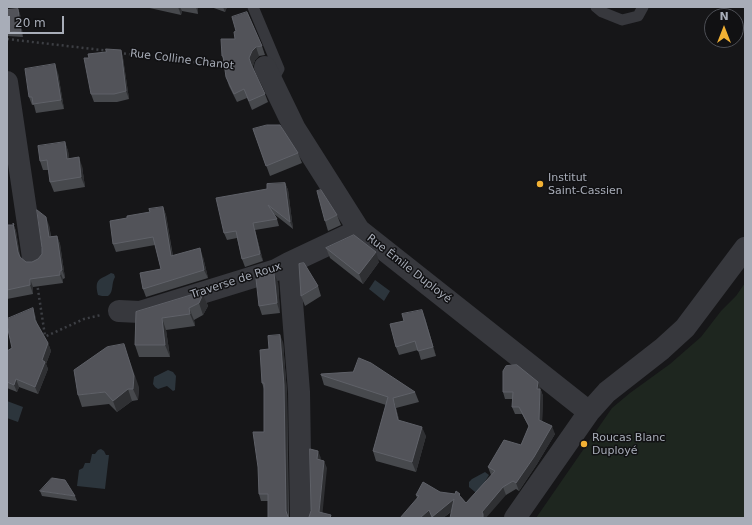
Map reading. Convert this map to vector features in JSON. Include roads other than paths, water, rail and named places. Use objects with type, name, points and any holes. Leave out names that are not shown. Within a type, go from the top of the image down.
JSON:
[{"type":"street","points":[[269,74],[295,129],[359,230]]},
{"type":"street","points":[[7,82],[13,171],[33,258]]},
{"type":"street","name":"Rue Émile Duployé","points":[[289,263],[359,230],[589,412]]},
{"type":"street","points":[[515,518],[589,412],[607,392],[662,349],[685,328],[745,248]]},
{"type":"street","points":[[289,263],[299,392],[301,518]]},
{"type":"street","name":"Traverse de Roux","points":[[119,311],[140,312],[276,270],[289,263]]},
{"type":"lane","points":[[253,7],[279,69],[269,74]]},
{"type":"lane","points":[[596,7],[602,12],[622,20],[638,16],[643,7]]},
{"type":"place","name":"Institut Saint-Cassien","points":[[540,184]]},
{"type":"place","name":"Roucas Blanc Duployé","points":[[584,444]]}]
